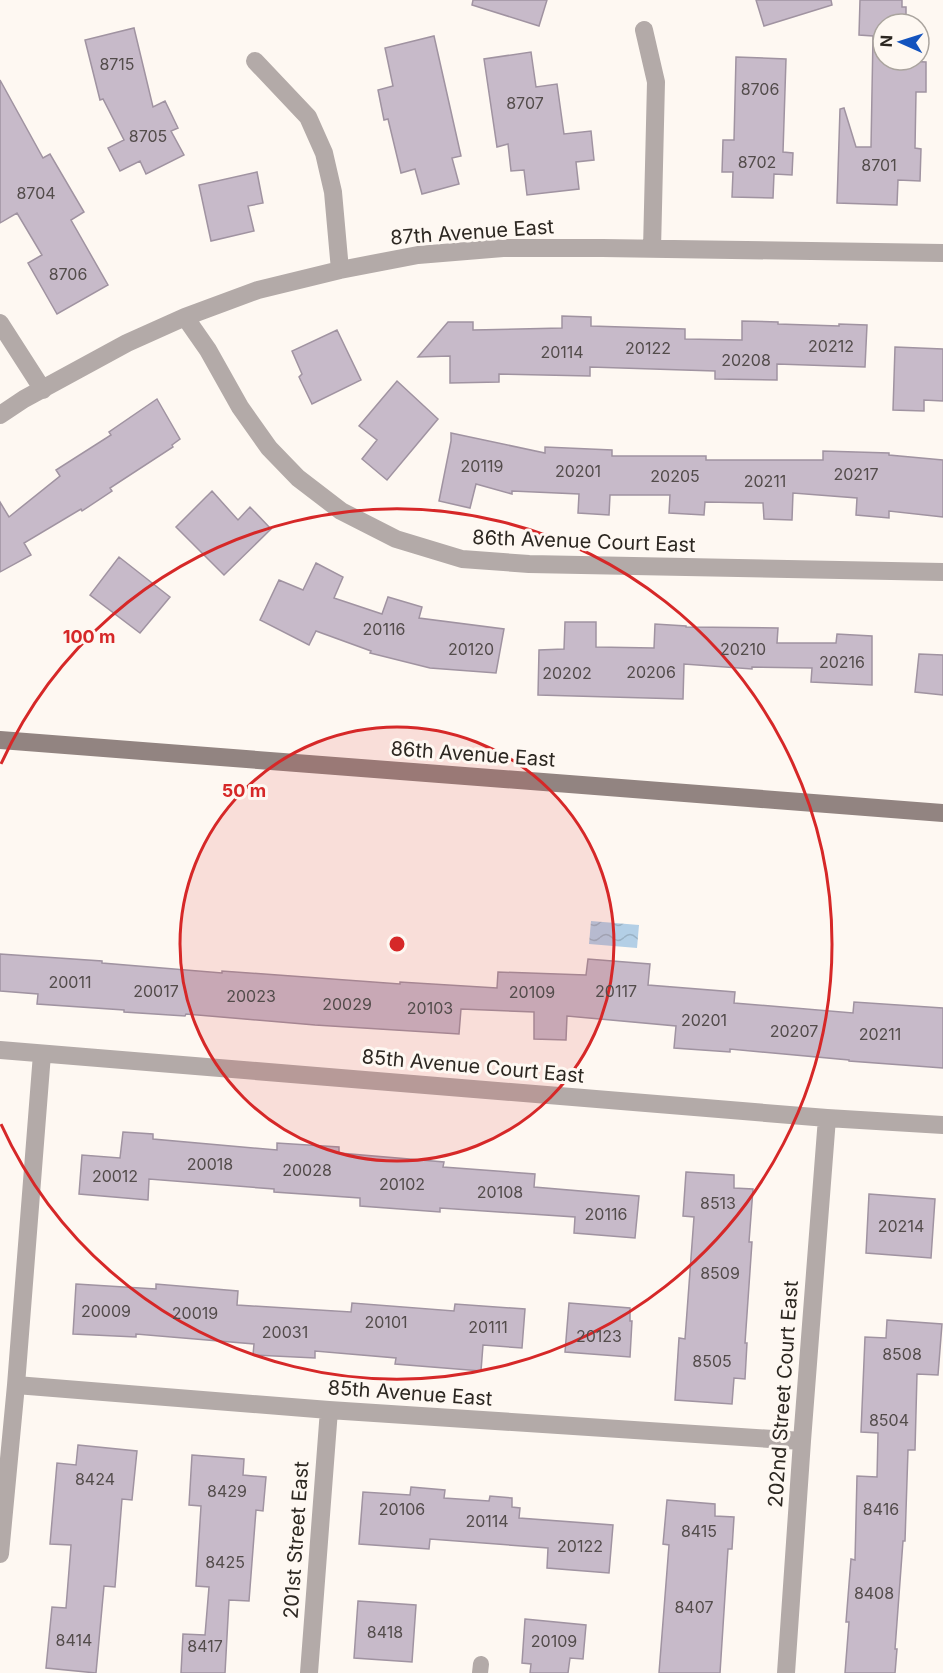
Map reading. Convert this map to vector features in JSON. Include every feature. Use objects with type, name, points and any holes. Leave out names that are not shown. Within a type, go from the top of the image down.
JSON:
[{"type":"street","points":[[644,30],[656,81],[652,249]]},
{"type":"street","points":[[255,61],[308,117],[324,153],[333,192],[340,270]]},
{"type":"street","name":"87th Avenue East","points":[[0,414],[127,343],[185,317],[258,290],[340,270],[418,255],[503,248],[943,253]]},
{"type":"street","name":"86th Avenue Court East","points":[[185,317],[208,350],[240,407],[269,448],[298,478],[341,511],[396,539],[462,559],[529,564],[943,572]]},
{"type":"street","points":[[0,322],[43,390]]},
{"type":"street","name":"86th Avenue East","points":[[0,740],[943,813]]},
{"type":"street","name":"85th Avenue Court East","points":[[0,1050],[827,1118],[943,1125]]},
{"type":"street","points":[[0,1554],[42,1054]]},
{"type":"street","name":"202nd Street Court East","points":[[786,1673],[827,1118]]},
{"type":"street","name":"85th Avenue East","points":[[16,1385],[329,1410],[802,1441]]},
{"type":"street","name":"201st Street East","points":[[309,1673],[329,1410]]},
{"type":"water","points":[[591,921],[639,925],[637,948],[589,944]]},
{"type":"building","points":[[473,0],[547,0],[539,26],[472,5]]},
{"type":"building","points":[[756,0],[831,0],[832,5],[764,26]]},
{"type":"building","points":[[860,0],[902,0],[902,7],[906,7],[906,12],[871,12],[871,36],[859,35]]},
{"type":"building","points":[[134,28],[153,107],[165,101],[178,128],[171,131],[184,155],[146,174],[140,161],[120,171],[108,148],[124,140],[103,99],[100,100],[85,40]]},
{"type":"building","points":[[434,36],[461,156],[452,158],[459,184],[422,194],[415,169],[401,173],[388,119],[384,120],[378,90],[393,86],[385,48]]},
{"type":"building","points":[[531,52],[536,87],[557,84],[564,134],[591,131],[594,160],[576,162],[579,189],[527,195],[524,170],[511,171],[508,144],[497,147],[484,59]]},
{"type":"building","points":[[736,57],[786,59],[783,152],[793,153],[792,175],[774,174],[773,198],[732,197],[733,172],[722,172],[723,140],[734,140]]},
{"type":"building","points":[[872,72],[926,72],[926,92],[916,92],[915,148],[921,149],[920,181],[898,180],[897,205],[837,203],[840,109],[844,108],[856,147],[871,147]]},
{"type":"building","points":[[0,80],[43,158],[50,154],[84,212],[71,220],[108,285],[57,314],[28,263],[42,255],[17,213],[0,223]]},
{"type":"building","points":[[257,172],[263,203],[248,206],[254,231],[211,241],[199,185]]},
{"type":"building","points":[[562,316],[591,317],[591,326],[685,329],[685,339],[742,340],[742,321],[839,326],[839,324],[867,325],[865,367],[777,364],[777,380],[715,379],[715,371],[590,367],[590,376],[499,374],[499,382],[450,383],[450,356],[418,357],[448,322],[473,322],[473,330],[562,328]]},
{"type":"building","points":[[337,330],[361,380],[312,404],[299,377],[302,374],[292,351]]},
{"type":"building","points":[[895,347],[943,349],[943,401],[924,400],[924,411],[893,410]]},
{"type":"building","points":[[397,381],[438,419],[387,480],[362,459],[377,440],[359,426]]},
{"type":"building","points":[[157,399],[180,439],[172,445],[173,447],[110,488],[112,491],[82,511],[81,509],[24,543],[31,555],[0,572],[0,502],[9,517],[60,476],[56,470],[111,435],[109,432]]},
{"type":"building","points":[[451,433],[545,453],[545,447],[612,450],[612,456],[706,456],[706,460],[823,460],[823,451],[889,453],[889,455],[943,460],[943,517],[889,511],[889,518],[856,515],[857,498],[793,493],[792,520],[764,519],[763,503],[705,502],[704,515],[669,513],[670,495],[610,495],[609,515],[578,513],[579,494],[512,491],[512,494],[476,484],[470,508],[439,501]]},
{"type":"building","points":[[212,491],[238,520],[250,507],[271,529],[224,575],[176,527]]},
{"type":"building","points":[[119,557],[170,597],[140,633],[90,595]]},
{"type":"building","points":[[316,563],[343,577],[334,598],[382,614],[388,597],[422,607],[419,618],[504,629],[496,673],[430,668],[370,653],[371,651],[316,631],[309,645],[260,620],[279,580],[303,590]]},
{"type":"building","points":[[565,622],[596,622],[596,647],[654,648],[655,624],[686,627],[778,628],[777,643],[836,643],[837,634],[872,636],[872,685],[811,682],[812,668],[752,667],[752,669],[684,664],[683,699],[538,695],[539,650],[564,649]]},
{"type":"building","points":[[919,654],[943,655],[943,695],[915,692]]},
{"type":"building","points":[[0,954],[222,973],[222,971],[400,984],[400,982],[497,988],[498,972],[586,975],[588,959],[650,964],[648,985],[735,992],[734,1003],[853,1013],[854,1002],[943,1008],[943,1068],[730,1049],[730,1052],[674,1048],[676,1026],[567,1016],[566,1040],[534,1039],[534,1012],[461,1009],[459,1034],[186,1014],[185,1016],[124,1012],[124,1010],[37,1004],[38,994],[0,991]]},
{"type":"building","points":[[123,1132],[153,1134],[153,1139],[277,1150],[277,1143],[339,1147],[339,1153],[444,1162],[443,1167],[535,1174],[534,1187],[639,1196],[635,1238],[574,1233],[575,1217],[440,1208],[440,1212],[360,1206],[360,1198],[149,1179],[148,1200],[79,1194],[82,1155],[120,1158]]},
{"type":"building","points":[[686,1172],[734,1175],[734,1188],[753,1189],[745,1379],[734,1378],[732,1404],[675,1400],[679,1338],[685,1339],[694,1217],[683,1216]]},
{"type":"building","points":[[869,1194],[935,1199],[931,1258],[866,1253]]},
{"type":"building","points":[[76,1284],[156,1289],[156,1284],[238,1291],[237,1305],[351,1312],[352,1303],[454,1311],[455,1304],[525,1309],[522,1348],[483,1345],[481,1371],[395,1364],[396,1358],[315,1351],[315,1358],[253,1355],[254,1344],[136,1334],[136,1337],[73,1334]]},
{"type":"building","points":[[569,1303],[630,1308],[630,1321],[632,1321],[630,1357],[565,1352]]},
{"type":"building","points":[[887,1320],[942,1324],[938,1375],[917,1374],[915,1450],[908,1450],[905,1541],[903,1541],[895,1673],[845,1673],[851,1559],[855,1560],[857,1476],[877,1477],[878,1433],[861,1432],[865,1337],[886,1338]]},
{"type":"building","points":[[78,1445],[137,1451],[132,1500],[122,1499],[115,1587],[104,1586],[96,1673],[46,1668],[52,1607],[66,1608],[71,1545],[50,1544],[57,1463],[76,1465]]},
{"type":"building","points":[[192,1455],[244,1459],[243,1475],[266,1477],[263,1511],[256,1510],[249,1601],[229,1600],[225,1673],[181,1673],[183,1634],[205,1635],[209,1587],[196,1586],[201,1506],[189,1505]]},
{"type":"building","points":[[411,1487],[445,1490],[444,1498],[489,1501],[490,1496],[512,1498],[512,1507],[520,1508],[519,1518],[613,1525],[609,1573],[547,1568],[548,1548],[430,1539],[429,1549],[359,1544],[363,1492],[410,1495]]},
{"type":"building","points":[[667,1500],[715,1504],[715,1516],[734,1517],[732,1549],[728,1549],[720,1673],[659,1673],[669,1545],[663,1544]]},
{"type":"building","points":[[358,1601],[416,1605],[412,1662],[354,1658]]},
{"type":"building","points":[[525,1619],[586,1625],[583,1659],[570,1658],[568,1673],[530,1673],[531,1664],[522,1663]]}]
